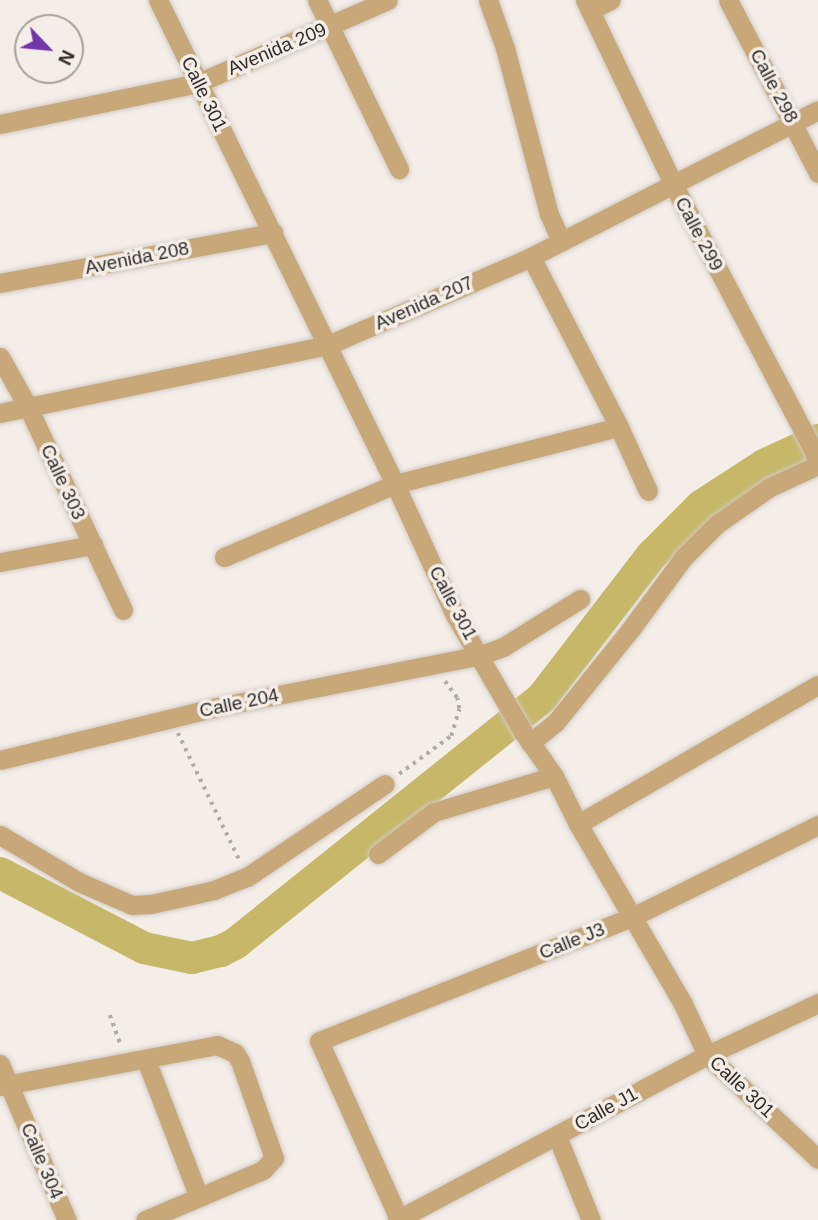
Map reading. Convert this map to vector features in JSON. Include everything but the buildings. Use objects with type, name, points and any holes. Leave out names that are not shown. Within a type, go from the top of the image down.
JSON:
[{"type":"street","name":"Calle 301","points":[[158,0],[274,233],[455,615],[481,655],[526,738],[554,776],[578,824],[683,1004],[707,1055],[818,1159]]},
{"type":"street","points":[[317,0],[399,169]]},
{"type":"street","name":"Avenida 209","points":[[0,124],[198,83],[388,0]]},
{"type":"street","points":[[488,0],[505,48],[549,214],[561,241]]},
{"type":"street","points":[[588,5],[611,0]]},
{"type":"street","name":"Calle 298","points":[[728,0],[818,173]]},
{"type":"street","name":"Calle 299","points":[[588,5],[673,184],[816,459]]},
{"type":"street","name":"Avenida 207","points":[[0,412],[328,345],[531,257],[818,110]]},
{"type":"street","name":"Avenida 208","points":[[0,283],[274,233]]},
{"type":"street","points":[[531,257],[619,427],[648,491]]},
{"type":"street","name":"Calle 303","points":[[0,357],[27,407],[123,610]]},
{"type":"street","points":[[224,557],[395,484],[619,427]]},
{"type":"street","points":[[526,738],[555,723],[683,558],[717,524],[816,459]]},
{"type":"street","points":[[0,562],[93,545]]},
{"type":"street","name":"Calle 204","points":[[0,760],[170,718],[481,655],[503,647],[580,599]]},
{"type":"street","points":[[578,824],[818,685]]},
{"type":"street","points":[[378,854],[434,812],[460,802],[501,793],[554,776]]},
{"type":"street","points":[[0,835],[79,882],[132,905],[151,904],[215,890],[247,877],[385,784]]},
{"type":"street","name":"Calle J3","points":[[398,1219],[319,1041],[632,918],[818,825]]},
{"type":"street","name":"Calle J1","points":[[398,1219],[707,1055],[818,1003]]},
{"type":"street","points":[[5,1085],[217,1045],[234,1053],[240,1061],[274,1158],[263,1170],[145,1220]]},
{"type":"street","points":[[137,1062],[199,1197]]},
{"type":"street","name":"Calle 304","points":[[0,1064],[5,1085],[67,1220]]},
{"type":"street","points":[[557,1136],[591,1220]]},
{"type":"path","points":[[385,784],[451,736],[459,709],[457,698],[432,666]]},
{"type":"path","points":[[170,718],[247,877]]},
{"type":"path","points":[[110,1015],[137,1062]]},
{"type":"waterway","points":[[0,873],[144,948],[192,958],[221,951],[236,943],[541,699],[652,555],[701,506],[764,465],[818,440]]}]
